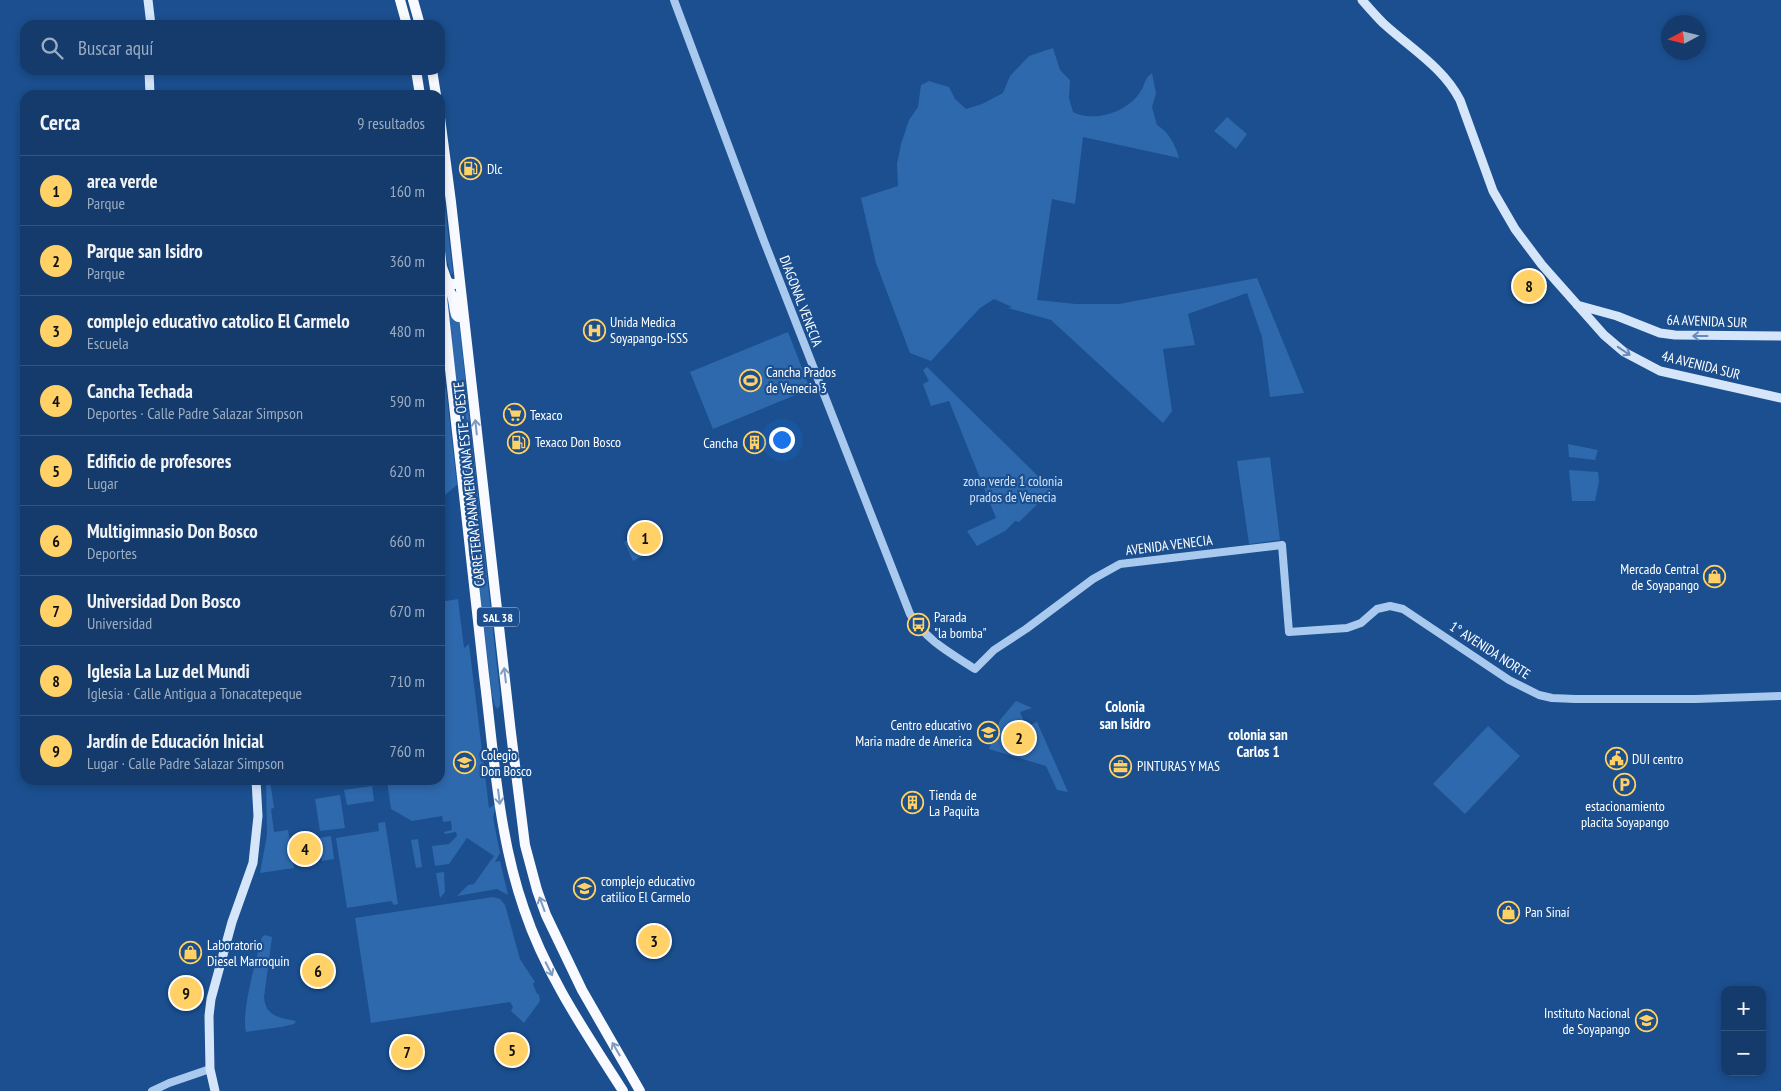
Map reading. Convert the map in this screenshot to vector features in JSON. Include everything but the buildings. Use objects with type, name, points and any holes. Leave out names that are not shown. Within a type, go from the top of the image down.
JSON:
[{"type":"highway","points":[[413,0],[419,20]]},
{"type":"highway","points":[[419,0],[424,20]]},
{"type":"highway","points":[[400,1],[406,20]]},
{"type":"highway","points":[[417,75],[419,90]]},
{"type":"highway","points":[[433,75],[435,90]]},
{"type":"highway","name":"CARRETERA PANAMERICANA ESTE - OESTE","points":[[445,161],[525,845],[546,915],[582,990],[640,1091]]},
{"type":"highway","points":[[445,276],[447,282],[452,284],[459,282]]},
{"type":"highway","points":[[445,287],[452,294],[456,315],[458,317],[464,316]]},
{"type":"highway","name":"CARRETERA PANAMERICANA ESTE - OESTE","points":[[445,327],[488,705],[506,845],[524,910],[534,937],[560,988],[623,1091]]},
{"type":"highway","points":[[488,705],[492,713],[498,715],[508,703]]},
{"type":"highway","points":[[492,737],[494,729],[499,726],[511,733]]},
{"type":"main road","points":[[147,0],[147,20]]},
{"type":"main road","points":[[147,0],[151,20]]},
{"type":"main road","points":[[152,20],[154,0]]},
{"type":"main road","name":"4A AVENIDA SUR","points":[[1362,0],[1382,22],[1421,54],[1454,88],[1493,191],[1514,229],[1542,265],[1604,335],[1624,352],[1660,371],[1781,398]]},
{"type":"main road","points":[[149,75],[150,90]]},
{"type":"main road","name":"6A AVENIDA SUR","points":[[1576,304],[1660,333],[1675,335],[1781,336]]},
{"type":"main road","points":[[1604,335],[1601,323],[1604,318],[1610,315]]},
{"type":"main road","points":[[215,1091],[210,1069],[208,1023],[211,999],[232,922],[253,863],[258,816],[256,785]]},
{"type":"street","name":"DIAGONAL VENECIA","points":[[674,0],[764,241],[910,614],[927,637],[975,669]]},
{"type":"street","name":"AVENIDA VENECIA","points":[[975,669],[994,650],[1026,629],[1093,579],[1120,564],[1177,556],[1282,545],[1289,632]]},
{"type":"street","name":"1° AVENIDA NORTE","points":[[1289,632],[1348,628],[1357,625],[1376,609],[1396,606],[1458,644],[1509,680],[1539,695],[1552,698],[1575,699],[1696,699],[1781,696]]},
{"type":"street","points":[[152,1091],[168,1083],[210,1069]]},
{"type":"green space","points":[[1053,48],[1060,70],[1070,80],[1069,98],[1073,112],[1081,115],[1100,116],[1119,110],[1135,99],[1152,73],[1156,93],[1152,107],[1157,125],[1165,131],[1171,140],[1179,158],[1083,137],[1075,204],[1052,199],[1037,300],[1076,304],[1119,304],[1257,278],[1304,393],[1270,397],[1262,337],[1247,293],[1188,314],[1195,345],[1163,349],[1172,411],[1163,423],[1051,320],[1008,308],[1012,307],[994,299],[980,308],[931,361],[910,353],[876,263],[861,198],[898,186],[897,164],[901,144],[909,120],[918,107],[921,85],[929,81],[949,87],[955,99],[966,109],[982,104],[1003,93],[1010,76],[1029,56]]},
{"type":"green space","points":[[1227,117],[1247,134],[1236,149],[1214,131]]},
{"type":"green space","points":[[445,208],[453,273],[451,275],[445,253]]},
{"type":"green space","points":[[445,290],[448,291],[453,314],[459,322],[500,694],[498,709],[495,706],[492,695]]},
{"type":"green space","name":"Cancha Prados de Venecia 3","points":[[788,332],[810,389],[713,429],[690,372]]},
{"type":"green space","name":"zona verde 1 colonia prados de Venecia","points":[[927,367],[1052,490],[1019,522],[1015,521],[1005,531],[977,546],[967,531],[996,518],[949,401],[931,406],[923,384],[929,381],[923,370]]},
{"type":"green space","points":[[445,388],[457,485],[445,495]]},
{"type":"green space","points":[[1568,444],[1598,450],[1595,460],[1569,457]]},
{"type":"green space","points":[[1270,457],[1280,540],[1249,544],[1237,461]]},
{"type":"green space","points":[[1569,470],[1598,472],[1599,482],[1595,501],[1572,501]]},
{"type":"green space","points":[[642,522],[654,551],[648,553],[636,525]]},
{"type":"green space","points":[[638,535],[646,554],[633,561],[624,542]]},
{"type":"green space","points":[[458,599],[464,648],[469,644],[489,808],[496,804],[493,818],[500,853],[495,862],[500,861],[508,895],[497,889],[457,896],[468,885],[474,884],[494,856],[467,838],[449,864],[435,866],[432,846],[449,844],[457,836],[456,832],[445,834],[444,832],[452,830],[451,821],[443,822],[442,816],[412,821],[391,809],[388,785],[445,785],[445,601]]},
{"type":"green space","points":[[1016,701],[1032,708],[1020,712],[1026,727],[1037,722],[1068,792],[1057,790],[1046,766],[989,749],[1000,720]]},
{"type":"green space","points":[[1488,726],[1520,756],[1465,814],[1433,784]]},
{"type":"green space","points":[[266,785],[271,785],[274,808],[271,809],[274,832],[288,830],[294,868],[260,873],[267,835]]},
{"type":"green space","points":[[372,786],[374,801],[347,805],[344,790]]},
{"type":"green space","points":[[340,795],[345,828],[320,831],[315,799]]},
{"type":"green space","points":[[385,822],[398,904],[394,905],[391,901],[347,908],[336,838],[379,831],[378,823]]},
{"type":"green space","points":[[331,836],[334,859],[322,861],[318,838]]},
{"type":"green space","points":[[418,839],[422,867],[416,868],[411,840]]},
{"type":"green space","points":[[444,872],[445,892],[440,898],[436,873]]},
{"type":"green space","points":[[493,897],[500,899],[505,905],[520,959],[535,982],[533,984],[537,994],[539,994],[540,1001],[524,1023],[511,1011],[513,1007],[510,1002],[371,1023],[355,918]]},
{"type":"green space","points":[[265,935],[272,937],[264,997],[265,1003],[274,1015],[296,1021],[294,1024],[281,1027],[246,1032],[245,1023],[250,986],[262,937]]},
{"type":"place","name":"Dlc","points":[[471,169]]},
{"type":"place","name":"Iglesia La Luz del Mundi","points":[[1529,286]]},
{"type":"place","name":"Unida Medica Soyapango-ISSS","points":[[594,330]]},
{"type":"place","name":"Cancha Prados de Venecia 3","points":[[750,380]]},
{"type":"place","name":"Texaco","points":[[514,415]]},
{"type":"place","name":"Texaco Don Bosco","points":[[519,442]]},
{"type":"place","name":"Cancha","points":[[754,443]]},
{"type":"place","name":"area verde","points":[[645,538]]},
{"type":"place","name":"Mercado Central de Soyapango","points":[[1715,577]]},
{"type":"place","name":"Parada \"la bomba\"","points":[[918,625]]},
{"type":"place","name":"Centro educativo Maria madre de America","points":[[988,733]]},
{"type":"place","name":"Parque san Isidro","points":[[1019,738]]},
{"type":"place","name":"DUI centro","points":[[1616,759]]},
{"type":"place","name":"Colegio Don Bosco","points":[[465,763]]},
{"type":"place","name":"PINTURAS Y MAS","points":[[1121,766]]},
{"type":"place","name":"estacionamiento placita Soyapango","points":[[1625,784]]},
{"type":"place","name":"Tienda de La Paquita","points":[[913,803]]},
{"type":"place","name":"Cancha Techada","points":[[305,849]]},
{"type":"place","name":"complejo educativo catilico El Carmelo","points":[[585,889]]},
{"type":"place","name":"Pan Sinaí","points":[[1509,912]]},
{"type":"place","name":"complejo educativo catolico El Carmelo","points":[[654,941]]},
{"type":"place","name":"Laboratorio Diesel Marroquin","points":[[191,953]]},
{"type":"place","name":"Multigimnasio Don Bosco","points":[[318,971]]},
{"type":"place","name":"Jardín de Educación Inicial","points":[[186,993]]},
{"type":"place","name":"Instituto Nacional de Soyapango","points":[[1646,1021]]},
{"type":"place","name":"Edificio de profesores","points":[[512,1050]]},
{"type":"place","name":"Universidad Don Bosco","points":[[407,1052]]},
{"type":"district","name":"Colonia san Isidro","points":[[1125,714]]},
{"type":"district","name":"colonia san Carlos 1","points":[[1258,742]]}]
